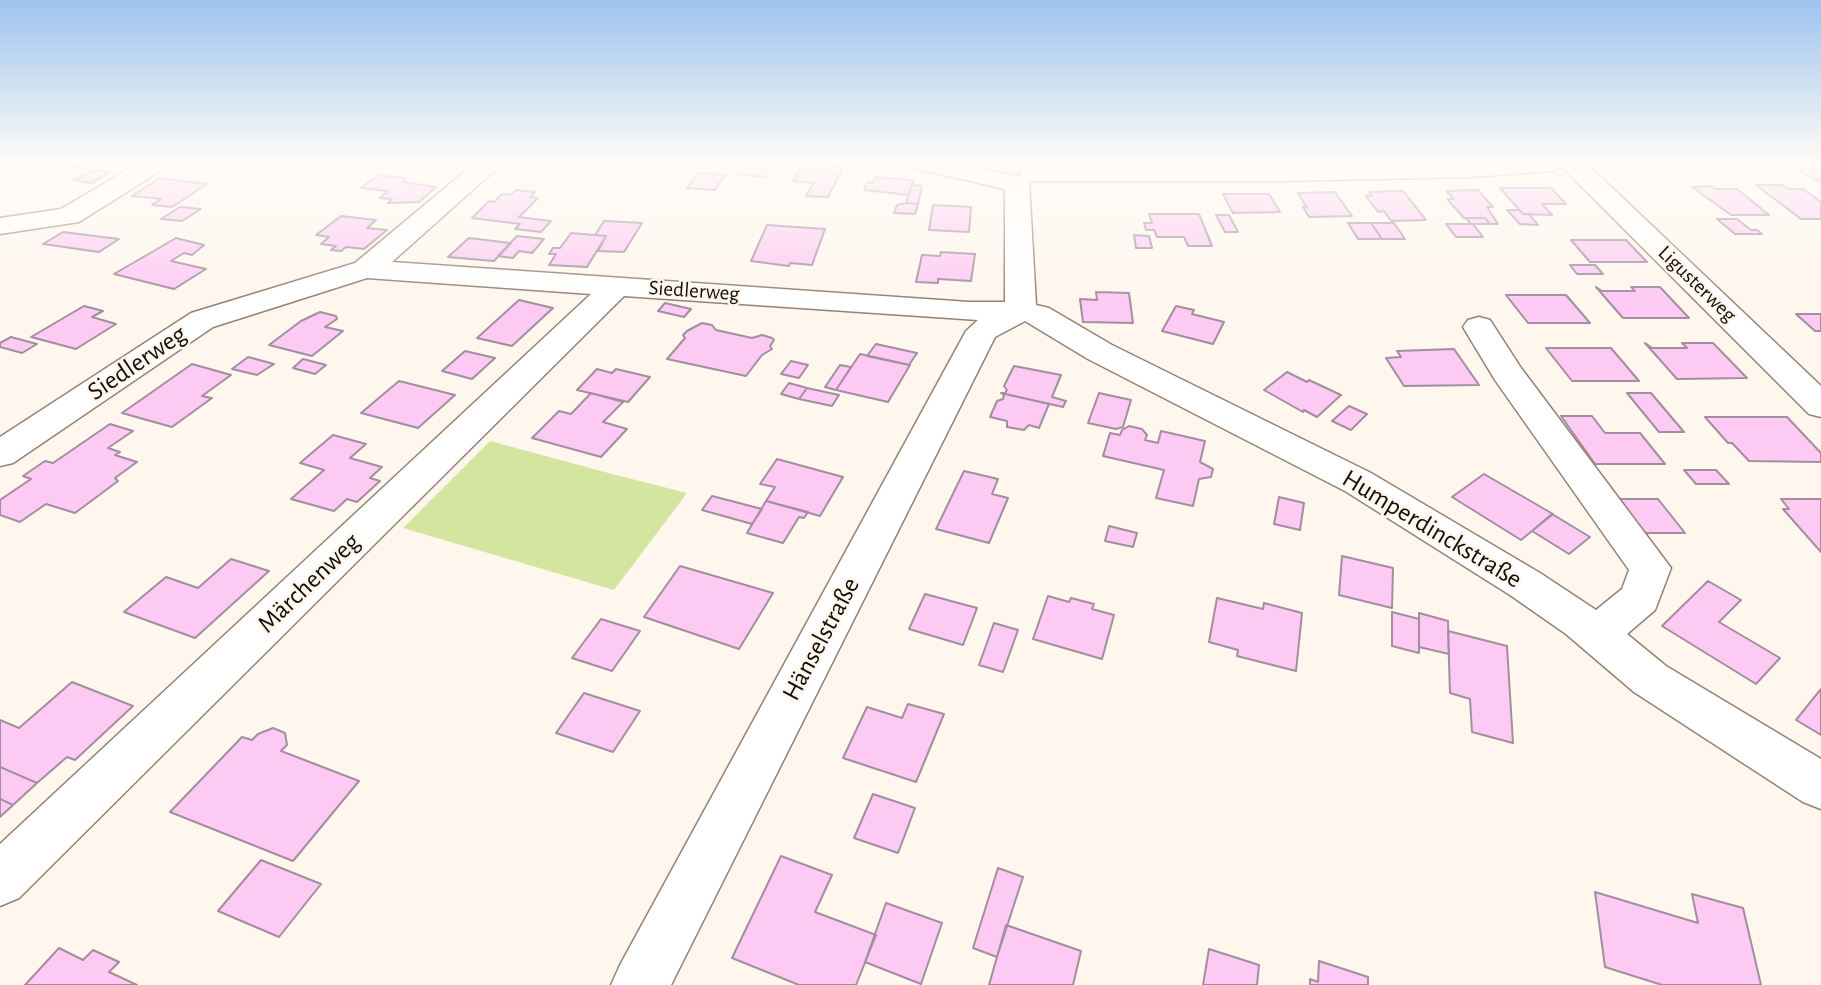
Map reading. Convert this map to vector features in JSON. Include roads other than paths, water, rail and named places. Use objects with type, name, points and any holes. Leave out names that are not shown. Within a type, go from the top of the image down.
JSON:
[{"type":"street","points":[[0,226],[69,216],[81,209]]},
{"type":"street","name":"Siedlerweg","points":[[366,269],[436,209]]},
{"type":"street","points":[[1021,311],[1026,209]]},
{"type":"street","name":"Ligusterweg","points":[[1619,209],[1821,406]]},
{"type":"street","name":"Siedlerweg","points":[[0,454],[202,320],[366,269],[969,311],[1021,311]]},
{"type":"street","name":"Märchenweg","points":[[0,880],[617,286]]},
{"type":"street","name":"Humperdinckstraße","points":[[1021,311],[1038,315],[1100,352],[1117,358],[1358,482],[1525,584],[1591,630],[1650,679],[1821,786]]},
{"type":"street","name":"Hänselstraße","points":[[647,983],[982,331],[1021,311]]},
{"type":"street","points":[[1479,327],[1507,373],[1650,568],[1640,598],[1609,624],[1591,630]]}]
